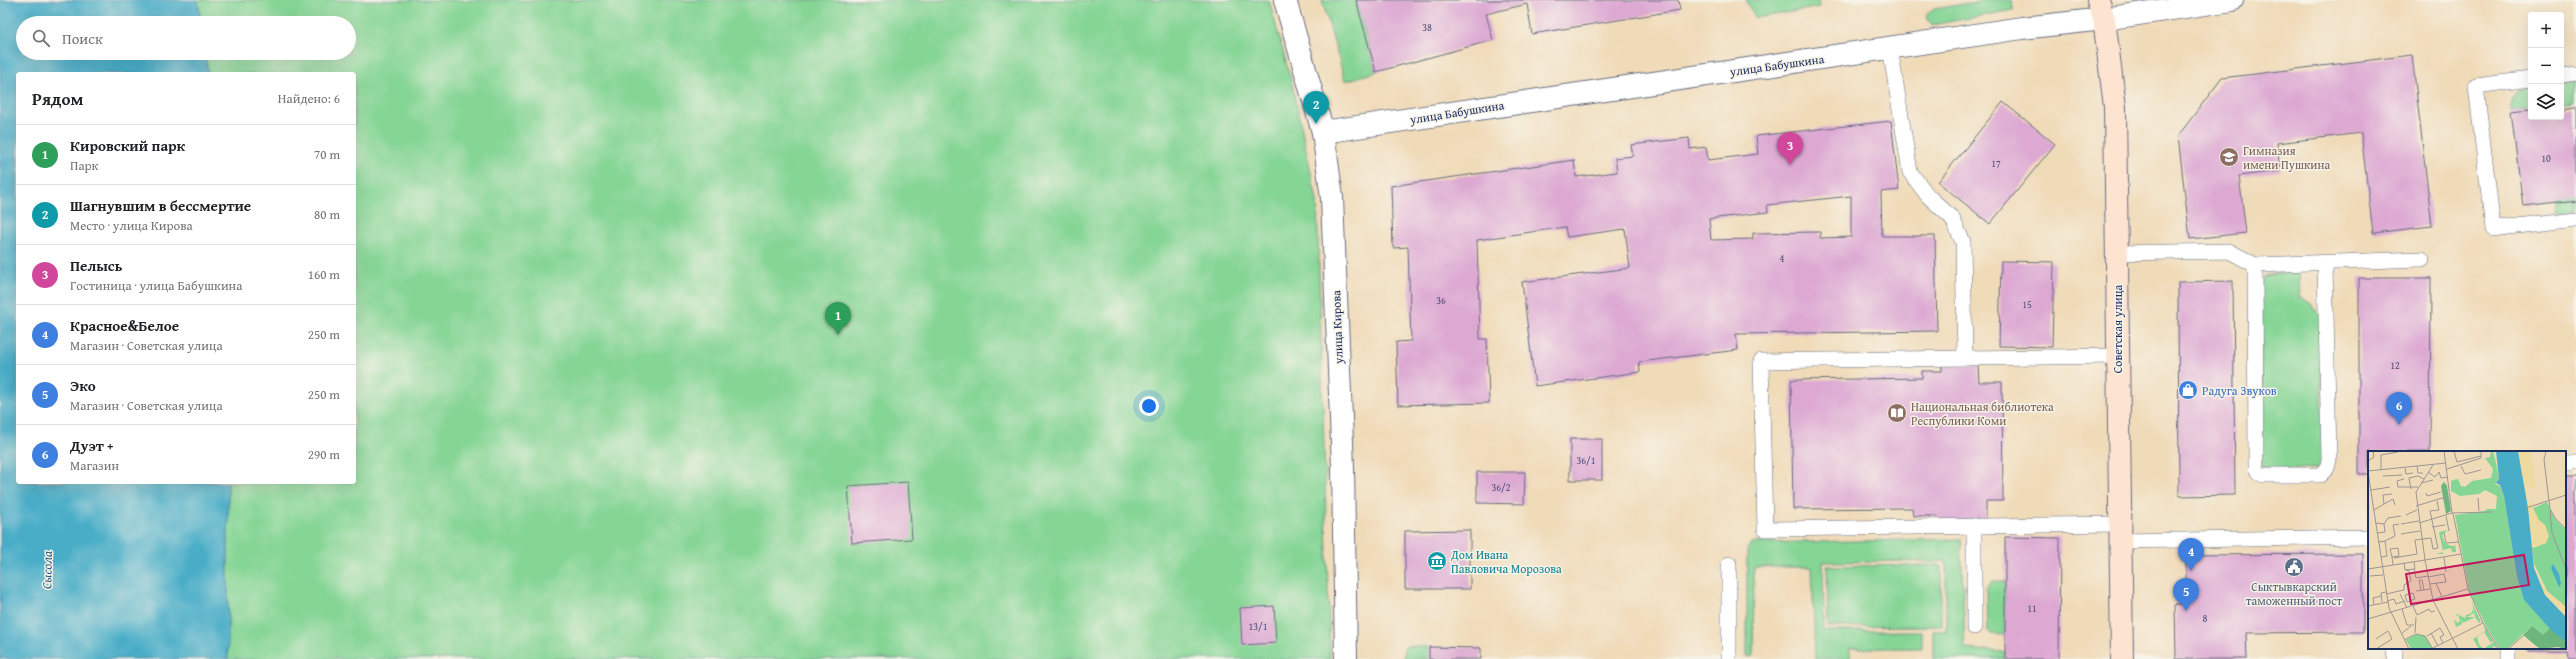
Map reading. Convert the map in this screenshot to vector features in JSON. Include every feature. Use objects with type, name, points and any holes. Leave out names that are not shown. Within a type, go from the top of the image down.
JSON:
[{"type":"main road","name":"Советская улица","points":[[2101,9],[2116,107],[2117,356],[2122,659]]},
{"type":"street","name":"улица Кирова","points":[[1285,0],[1323,132],[1332,206],[1343,467],[1346,659]]},
{"type":"street","name":"улица Бабушкина","points":[[1323,132],[1890,48],[2101,9],[2232,0]]},
{"type":"lane","points":[[1890,48],[1910,172],[1928,196],[1952,218],[1963,242],[1965,358]]},
{"type":"lane","points":[[2564,75],[2576,73]]},
{"type":"lane","points":[[2528,79],[2476,86],[2493,229],[2576,219]]},
{"type":"lane","points":[[2117,253],[2229,251],[2255,265],[2422,259]]},
{"type":"lane","points":[[2255,265],[2256,468],[2258,472],[2263,475],[2320,474],[2327,468],[2329,460],[2325,263]]},
{"type":"lane","points":[[2117,356],[1762,361],[1765,529],[1974,526],[2120,532],[2368,537]]},
{"type":"lane","points":[[2566,462],[2576,460]]},
{"type":"lane","points":[[1974,526],[1974,627]]},
{"type":"lane","points":[[1728,659],[1729,564]]},
{"type":"lane","points":[[2394,649],[2395,659]]},
{"type":"green space","points":[[198,0],[1269,0],[1293,88],[1317,201],[1330,659],[228,659],[228,484],[356,484],[356,72],[208,72],[206,60],[356,60],[356,16],[200,16]]},
{"type":"green space","points":[[1322,0],[1356,0],[1376,72],[1345,81]]},
{"type":"green space","points":[[1745,0],[1819,0],[1820,7],[1756,18]]},
{"type":"green space","points":[[1989,0],[2012,0],[2013,10],[1932,25],[1927,18],[1927,14],[1934,9]]},
{"type":"green space","points":[[2576,79],[2576,103],[2564,105],[2564,81]]},
{"type":"green space","points":[[2528,86],[2528,109],[2511,111],[2513,97],[2521,88]]},
{"type":"green space","points":[[2576,200],[2576,214],[2557,217],[2555,202]]},
{"type":"green space","points":[[2277,273],[2299,273],[2300,298],[2312,305],[2321,317],[2323,463],[2316,469],[2264,468],[2262,465],[2261,282],[2265,276]]},
{"type":"green space","points":[[1961,539],[1965,649],[2005,652],[2005,659],[1933,659],[1933,631],[1946,631],[1946,561],[1823,562],[1824,631],[1922,631],[1922,648],[1850,648],[1850,659],[1815,659],[1812,567],[1754,567],[1753,656],[1747,657],[1747,550],[1751,543]]},
{"type":"green space","points":[[1941,565],[1941,626],[1828,627],[1827,566]]},
{"type":"green space","points":[[1992,581],[2005,581],[2005,635],[1991,634],[1987,630],[1986,589]]},
{"type":"green space","points":[[1407,646],[1429,647],[1429,659],[1404,659],[1404,649]]},
{"type":"water","name":"Сысола","points":[[0,0],[198,0],[200,16],[16,16],[16,60],[206,60],[208,72],[16,72],[16,484],[228,484],[228,659],[0,659]]},
{"type":"building","points":[[1356,0],[1678,0],[1680,10],[1532,34],[1527,4],[1486,14],[1493,40],[1376,72]]},
{"type":"building","name":"Гимназия имени Пушкина","points":[[2412,55],[2432,226],[2373,233],[2361,133],[2277,143],[2280,171],[2239,176],[2246,233],[2190,239],[2178,136],[2222,78]]},
{"type":"building","points":[[2003,102],[2055,144],[1990,224],[1938,182]]},
{"type":"building","points":[[2528,109],[2528,120],[2564,120],[2564,112],[2576,110],[2576,200],[2523,206],[2511,111]]},
{"type":"building","points":[[1891,121],[1899,190],[1881,192],[1882,236],[1935,236],[1937,331],[1736,334],[1738,350],[1639,362],[1640,372],[1535,386],[1522,282],[1630,268],[1625,229],[1567,237],[1565,227],[1477,240],[1480,339],[1487,339],[1489,403],[1398,405],[1396,342],[1411,341],[1408,247],[1393,248],[1391,186],[1574,160],[1576,177],[1617,172],[1615,158],[1633,156],[1631,145],[1689,138],[1690,149],[1706,147],[1708,160],[1758,154],[1756,136]],"holes":[[[1851,196],[1851,237],[1820,238],[1820,232],[1753,233],[1753,239],[1711,240],[1709,219],[1768,212],[1767,205]]]},
{"type":"building","points":[[2001,261],[2054,262],[2052,347],[1999,346]]},
{"type":"building","points":[[2359,278],[2431,278],[2430,451],[2368,451],[2368,474],[2359,474]]},
{"type":"building","points":[[2233,281],[2235,495],[2179,496],[2178,282]]},
{"type":"building","name":"Национальная библиотека Республики Коми","points":[[1942,365],[1978,365],[1979,382],[2002,382],[2003,501],[1986,501],[1986,521],[1938,522],[1938,516],[1913,516],[1912,508],[1793,509],[1791,380],[1922,378],[1922,371],[1942,371]]},
{"type":"building","points":[[1570,439],[1602,439],[1602,480],[1570,480]]},
{"type":"building","points":[[1477,472],[1525,472],[1524,504],[1477,503]]},
{"type":"building","points":[[2566,476],[2576,476],[2576,659],[2567,659],[2566,651],[2529,651],[2529,649],[2566,649]]},
{"type":"building","points":[[908,482],[912,539],[852,543],[848,486]]},
{"type":"building","points":[[1470,530],[1470,589],[1405,589],[1405,531]]},
{"type":"building","points":[[2005,537],[2060,538],[2059,659],[2005,659]]},
{"type":"building","points":[[2363,554],[2363,632],[2246,633],[2247,659],[2176,659],[2175,604],[2186,604],[2186,555]]},
{"type":"building","points":[[1274,606],[1276,643],[1242,645],[1240,608]]},
{"type":"building","points":[[1429,647],[1481,648],[1481,659],[1429,659]]},
{"type":"place","name":"Шагнувшим в бессмертие","points":[[1316,124]]},
{"type":"place","name":"Гимназия имени Пушкина","points":[[2229,157]]},
{"type":"place","name":"Пелысь","points":[[1790,165]]},
{"type":"place","name":"Кировский парк","points":[[838,335]]},
{"type":"place","name":"Радуга Звуков","points":[[2188,390]]},
{"type":"place","name":"Национальная библиотека Республики Коми","points":[[1897,413]]},
{"type":"place","name":"Дуэт +","points":[[2399,425]]},
{"type":"place","name":"Дом Ивана Павловича Морозова","points":[[1437,561]]},
{"type":"place","name":"Сыктывкарский таможенный пост","points":[[2294,567]]},
{"type":"place","name":"Красное&Белое","points":[[2191,571]]},
{"type":"place","name":"Эко","points":[[2186,611]]}]
